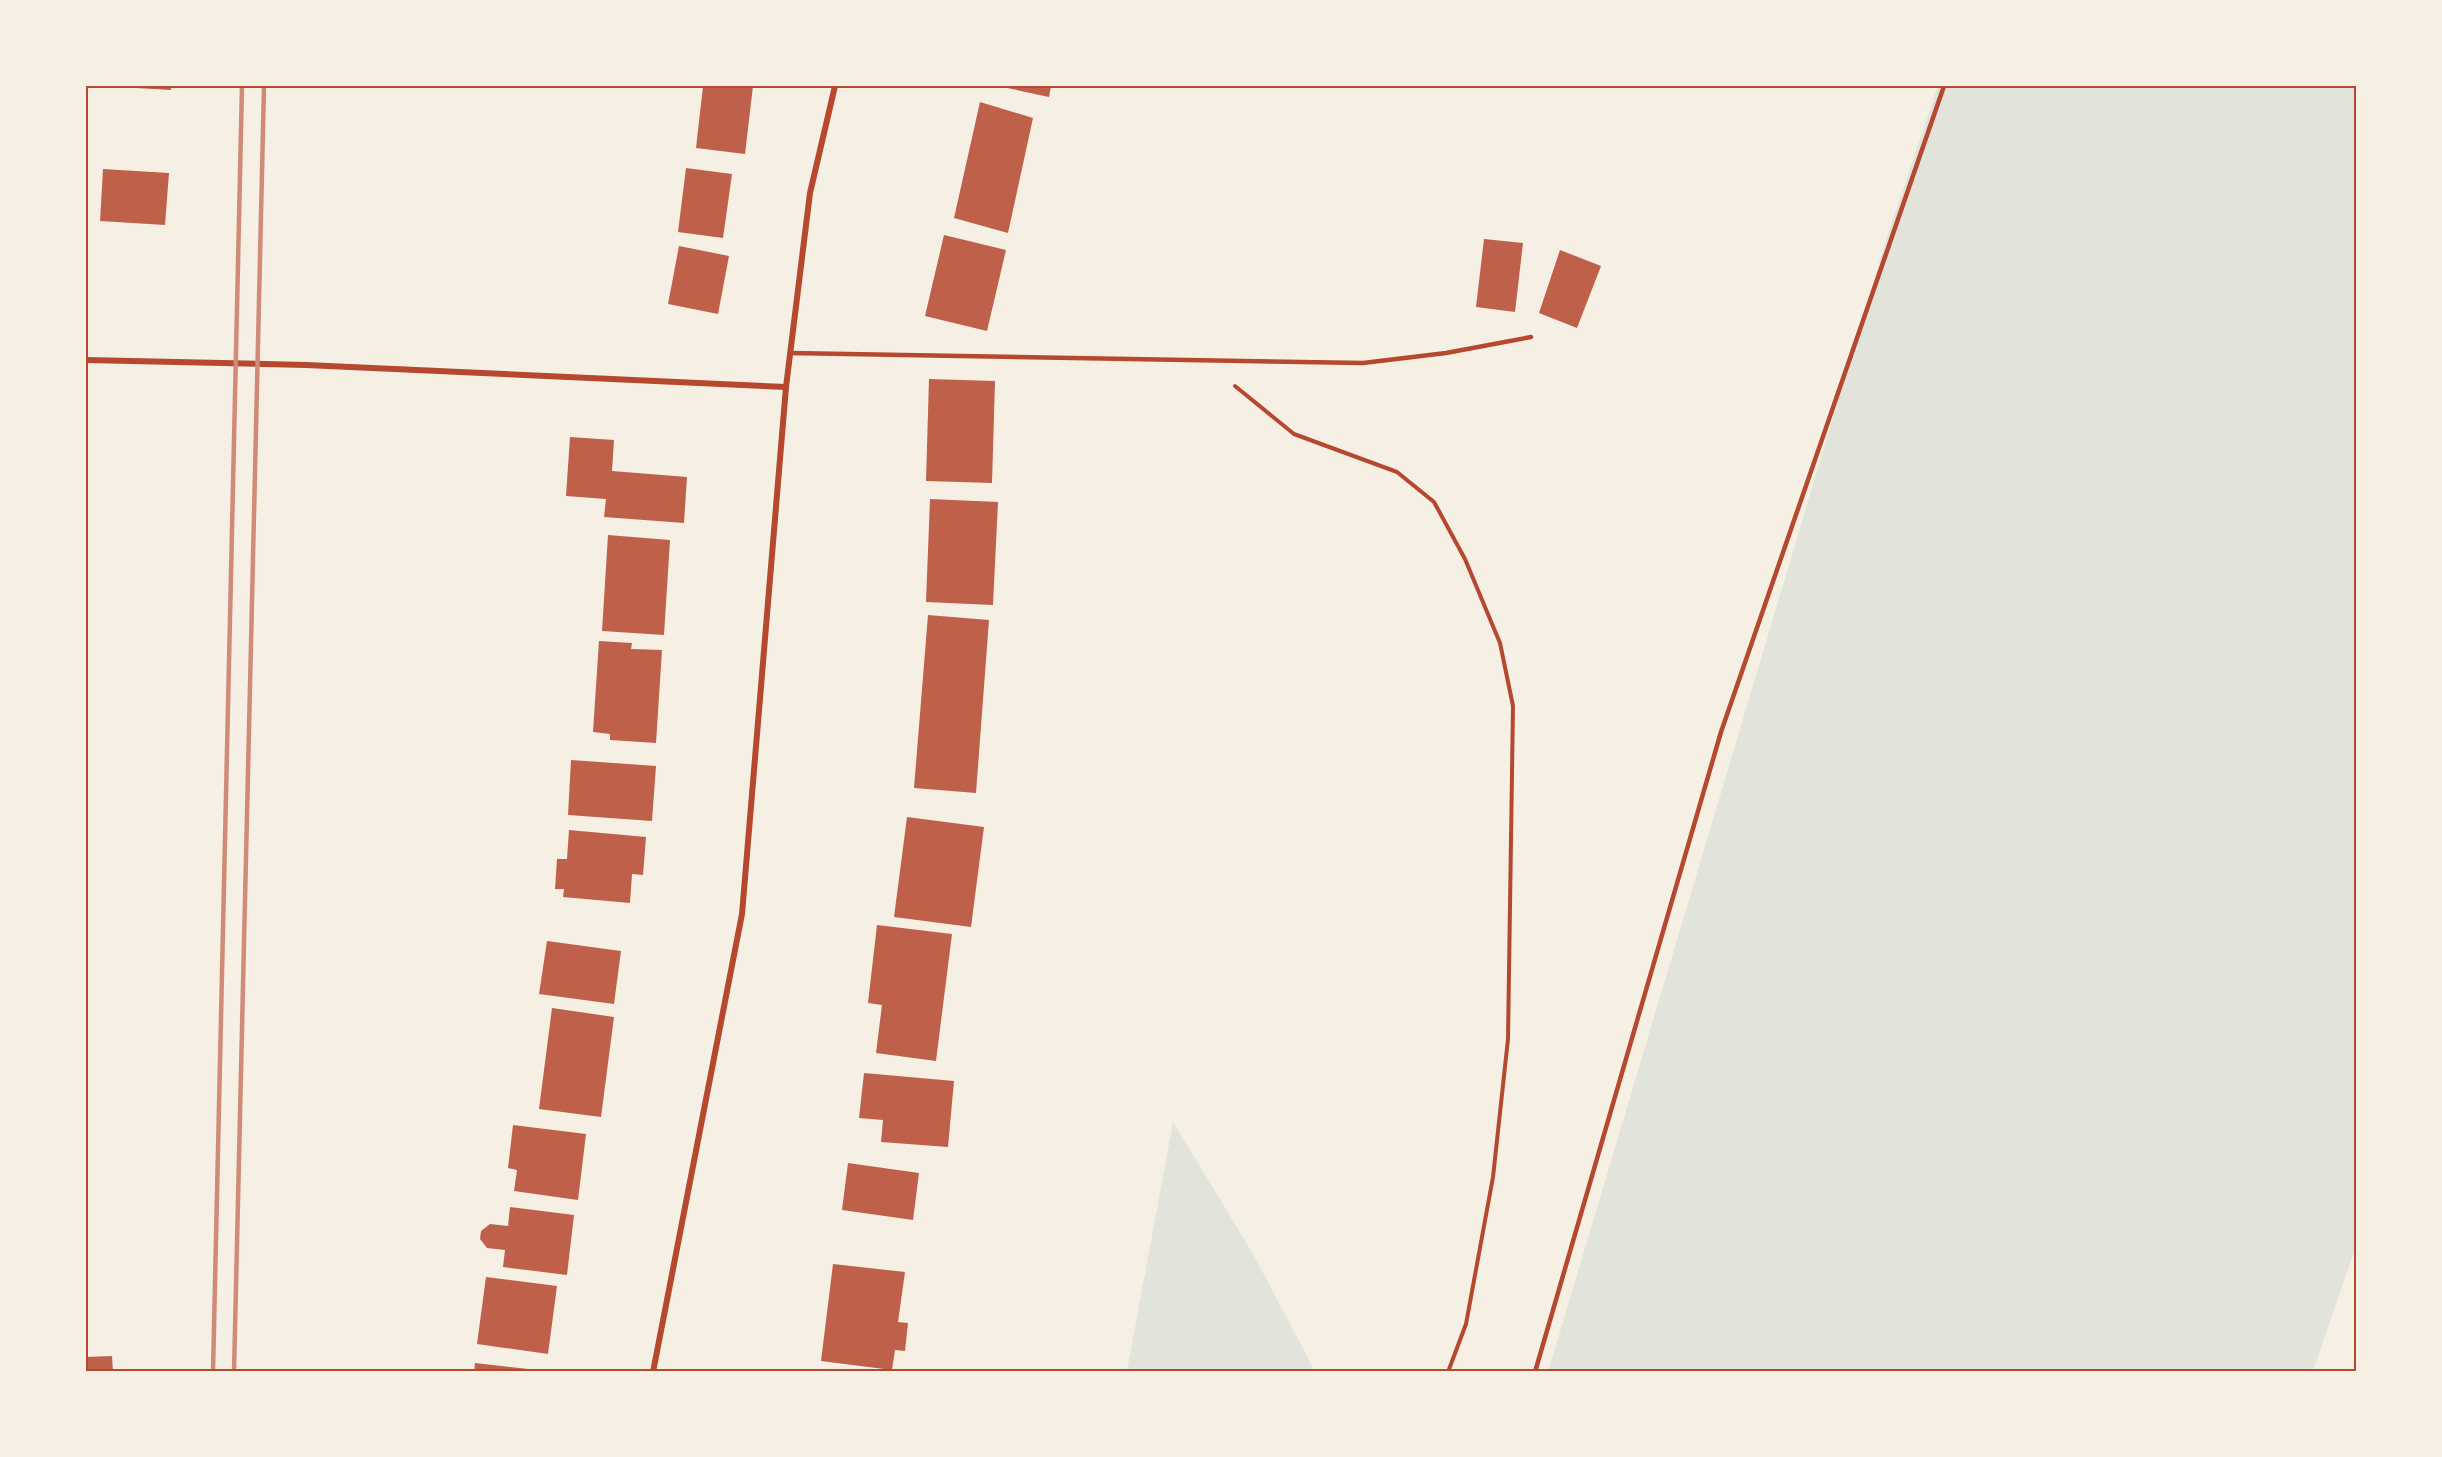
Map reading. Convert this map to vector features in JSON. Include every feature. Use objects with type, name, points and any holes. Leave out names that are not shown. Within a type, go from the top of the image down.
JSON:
[{"type":"street","points":[[653,1371],[742,914],[786,387],[810,193],[835,86]]},
{"type":"street","points":[[86,360],[306,365],[786,387]]},
{"type":"lane","points":[[1535,1371],[1721,732],[1944,86]]},
{"type":"lane","points":[[790,353],[1363,363],[1446,353],[1531,337]]},
{"type":"path","points":[[1227,380],[1294,434],[1397,472],[1434,502],[1465,559],[1500,643],[1513,706],[1508,1039],[1493,1177],[1466,1324],[1448,1371]]},
{"type":"shaded area","points":[[1938,86],[2356,86],[2356,1246],[2313,1371],[1548,1372],[1886,240]]},
{"type":"shaded area","points":[[1173,1122],[1252,1252],[1315,1371],[1127,1371]]},
{"type":"building","points":[[137,86],[171,86],[171,90],[136,88]]},
{"type":"building","points":[[703,86],[753,86],[745,154],[696,148]]},
{"type":"building","points":[[998,86],[1051,86],[1049,97]]},
{"type":"building","points":[[980,102],[1033,118],[1008,233],[954,218]]},
{"type":"building","points":[[686,168],[732,174],[723,238],[678,232]]},
{"type":"building","points":[[103,169],[169,173],[165,225],[100,221]]},
{"type":"building","points":[[944,235],[1006,250],[987,331],[925,316]]},
{"type":"building","points":[[1484,239],[1523,243],[1515,312],[1476,307]]},
{"type":"building","points":[[679,246],[729,256],[718,314],[668,304]]},
{"type":"building","points":[[1560,250],[1601,266],[1577,328],[1539,313]]},
{"type":"building","points":[[929,379],[995,381],[992,483],[926,481]]},
{"type":"building","points":[[570,437],[614,440],[612,471],[687,477],[684,523],[604,517],[606,499],[566,496]]},
{"type":"building","points":[[930,499],[998,502],[993,605],[926,602]]},
{"type":"building","points":[[608,535],[670,540],[664,635],[602,631]]},
{"type":"building","points":[[928,615],[989,620],[976,793],[914,788]]},
{"type":"building","points":[[599,641],[632,643],[631,649],[662,650],[656,743],[610,740],[610,734],[593,732]]},
{"type":"building","points":[[571,760],[656,766],[652,821],[568,815]]},
{"type":"building","points":[[907,817],[984,827],[971,927],[894,917]]},
{"type":"building","points":[[569,830],[646,837],[643,875],[632,874],[630,903],[563,897],[564,889],[555,889],[557,859],[567,859]]},
{"type":"building","points":[[877,925],[952,934],[936,1061],[876,1053],[882,1005],[868,1003]]},
{"type":"building","points":[[547,941],[621,951],[614,1004],[539,994]]},
{"type":"building","points":[[552,1008],[614,1017],[601,1117],[539,1109]]},
{"type":"building","points":[[864,1073],[954,1081],[948,1147],[881,1142],[883,1120],[859,1118]]},
{"type":"building","points":[[513,1125],[586,1134],[578,1200],[514,1191],[517,1170],[508,1168]]},
{"type":"building","points":[[848,1163],[919,1173],[913,1220],[842,1210]]},
{"type":"building","points":[[510,1207],[574,1215],[567,1275],[503,1267],[505,1250],[487,1248],[480,1239],[481,1231],[490,1224],[508,1226]]},
{"type":"building","points":[[833,1264],[905,1272],[898,1322],[908,1323],[905,1351],[895,1350],[892,1370],[821,1361]]},
{"type":"building","points":[[486,1277],[557,1286],[548,1354],[477,1344]]},
{"type":"building","points":[[112,1356],[113,1372],[86,1372],[86,1357]]},
{"type":"building","points":[[475,1363],[537,1370],[537,1372],[474,1372]]},
{"type":"railway","points":[[213,1372],[242,86]]},
{"type":"railway","points":[[234,1372],[264,86]]}]
